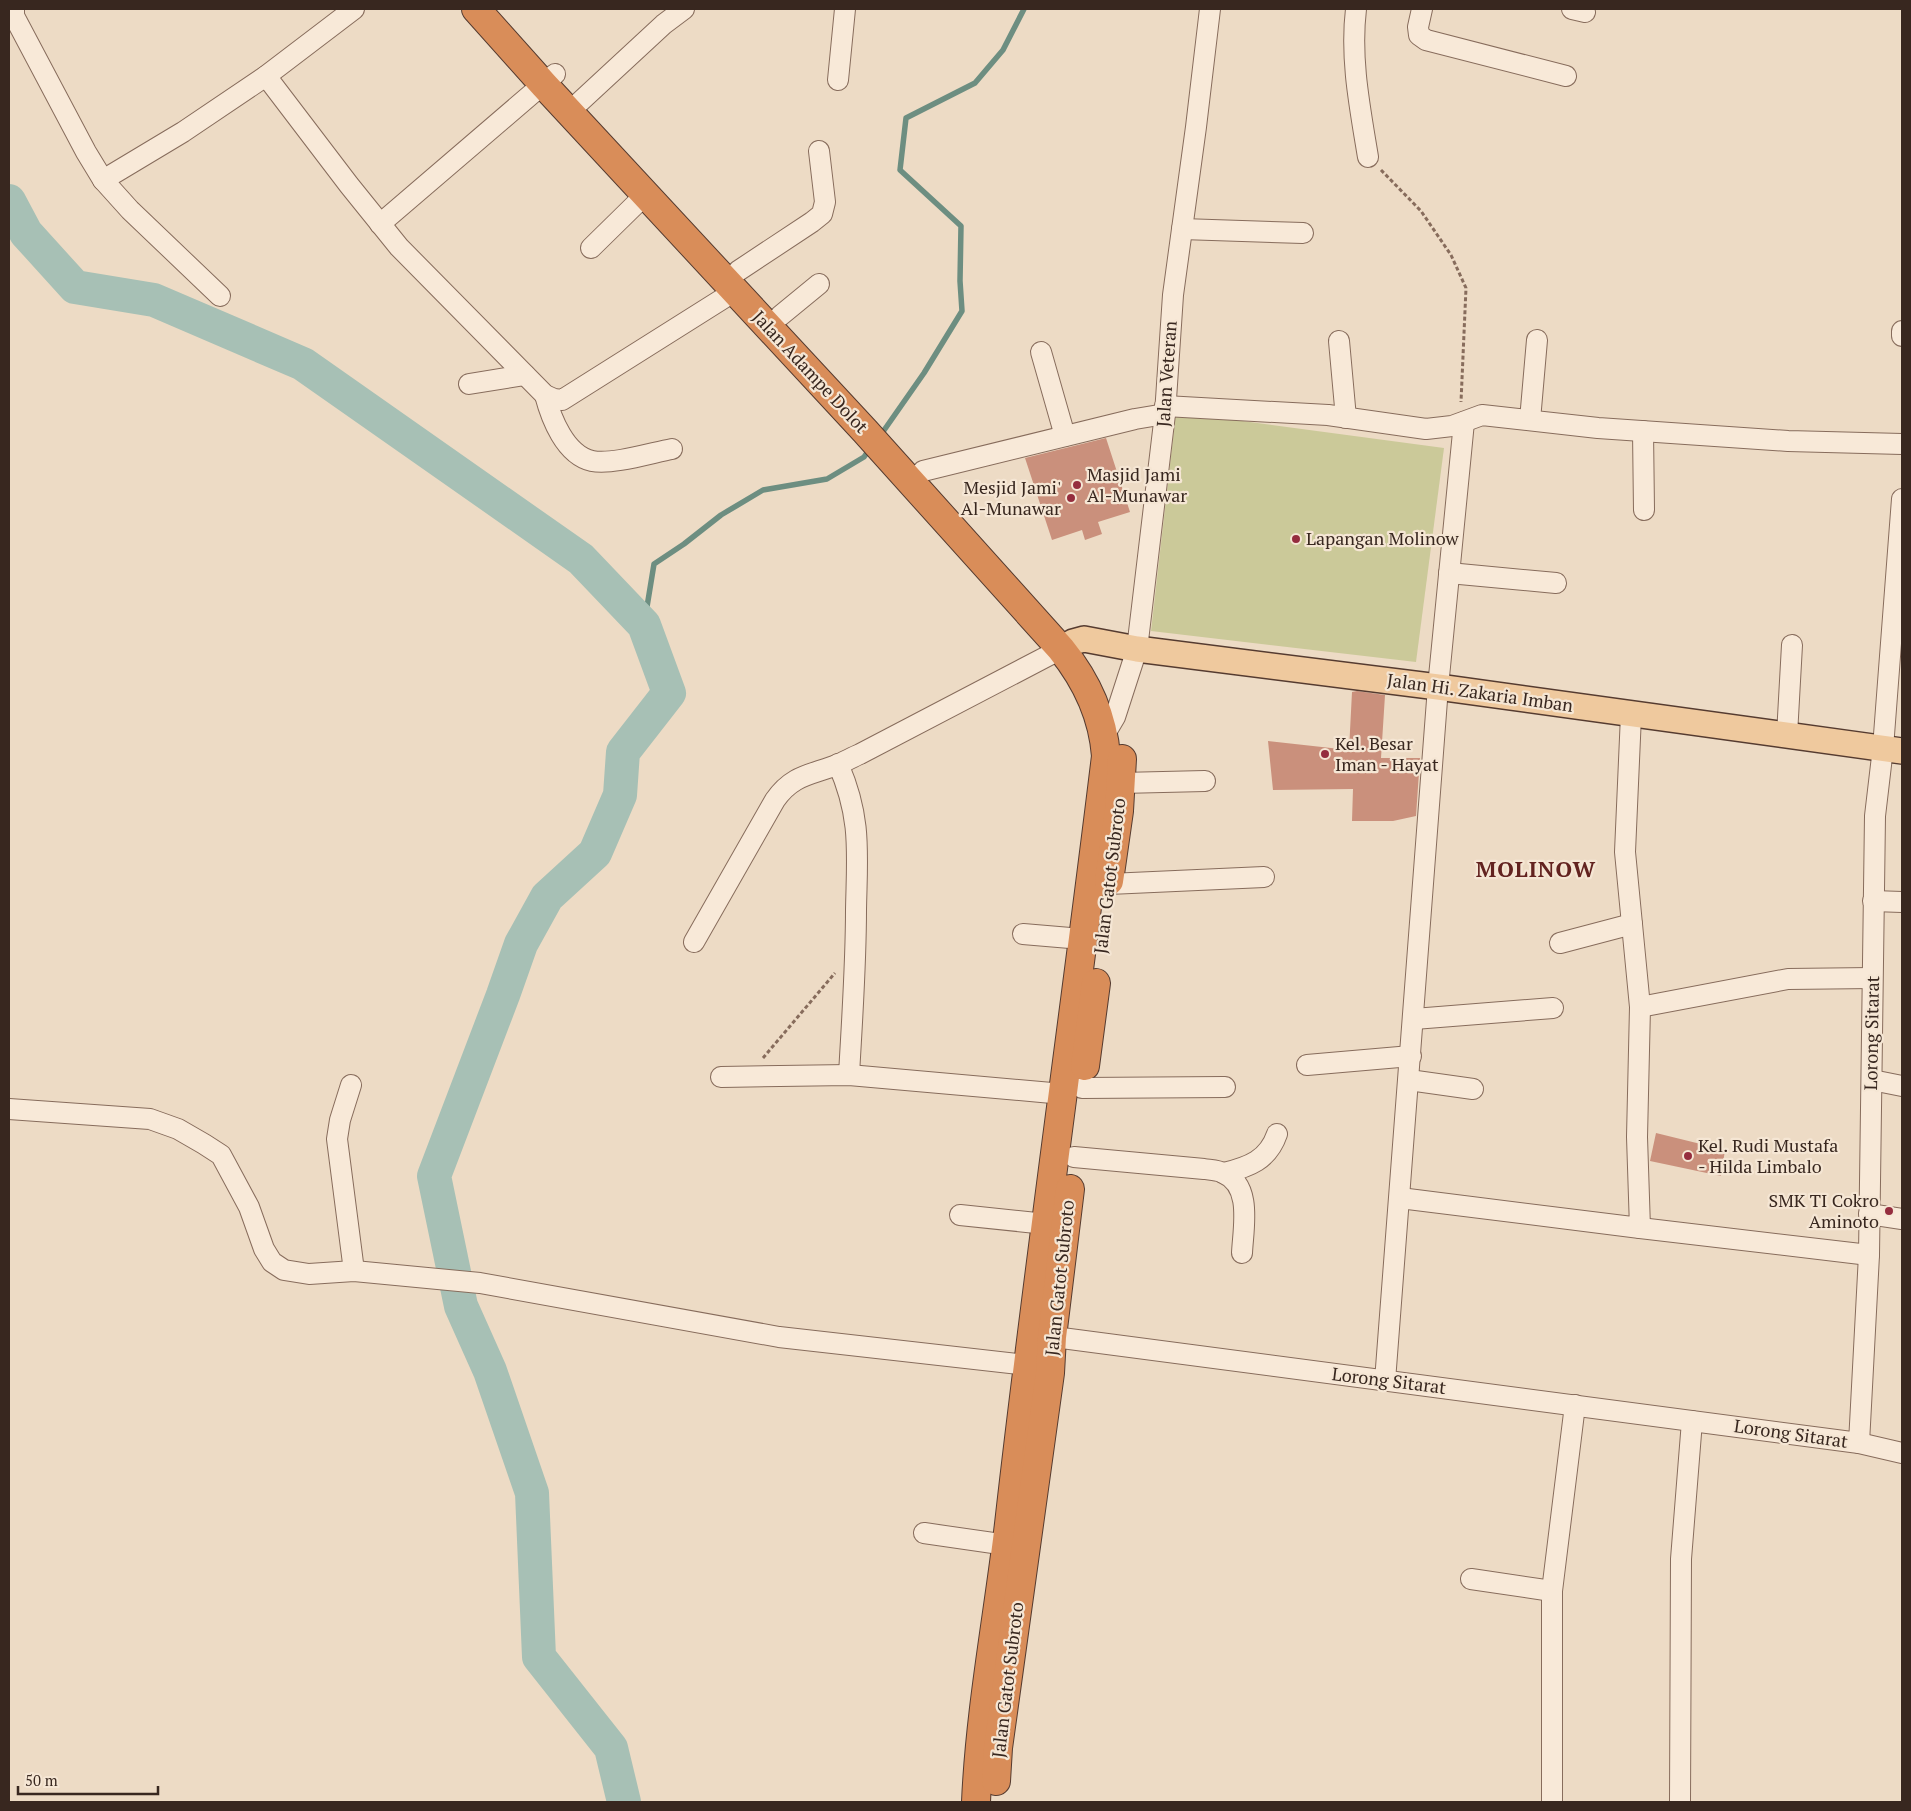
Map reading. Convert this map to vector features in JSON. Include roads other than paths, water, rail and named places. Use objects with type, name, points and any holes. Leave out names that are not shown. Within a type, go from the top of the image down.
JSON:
[{"type":"highway","name":"Jalan Adampe Dolot","points":[[476,9],[576,105],[894,450],[1067,645]]},
{"type":"highway","name":"Jalan Adampe Dolot","points":[[496,9],[549,80]]},
{"type":"highway","name":"Jalan Adampe Dolot","points":[[576,105],[646,194],[737,281],[780,316],[871,426]]},
{"type":"highway","name":"Jalan Adampe Dolot","points":[[894,450],[923,471],[1067,645],[1072,662],[1112,740]]},
{"type":"highway","name":"Jalan Gatot Subroto","points":[[994,1802],[990,1740],[1006,1545],[1027,1366],[1042,1336],[1074,1157],[1072,1091],[1082,940],[1121,783],[1112,740]]},
{"type":"highway","name":"Jalan Gatot Subroto","points":[[976,1802],[990,1740],[1050,1372],[1042,1336],[1046,1224],[1109,884],[1103,855],[1112,740]]},
{"type":"main road","name":"Jalan Hi. Zakaria Imban","points":[[1067,645],[1084,639],[1138,649],[1438,687],[1893,749]]},
{"type":"street","points":[[14,9],[14,16],[35,57],[103,180],[130,210],[220,296]]},
{"type":"street","points":[[103,180],[191,126],[266,76],[354,9]]},
{"type":"street","points":[[576,105],[684,9]]},
{"type":"street","points":[[838,80],[845,9]]},
{"type":"street","name":"Jalan Veteran","points":[[1112,740],[1138,649],[1165,410],[1173,295],[1210,9]]},
{"type":"street","points":[[1356,9],[1353,34],[1355,81],[1368,157]]},
{"type":"street","points":[[1422,9],[1418,26],[1419,35],[1426,40],[1566,76]]},
{"type":"street","points":[[266,76],[399,247],[545,395],[554,400],[562,400],[737,281],[822,214],[825,202],[819,151]]},
{"type":"street","points":[[380,224],[549,80]]},
{"type":"street","points":[[591,248],[646,194]]},
{"type":"street","points":[[1182,229],[1303,233]]},
{"type":"street","points":[[780,316],[819,284]]},
{"type":"street","points":[[1902,331],[1902,336]]},
{"type":"street","points":[[1530,420],[1537,340]]},
{"type":"street","points":[[1339,341],[1346,418]]},
{"type":"street","points":[[1041,352],[1064,436]]},
{"type":"street","points":[[468,384],[525,375]]},
{"type":"street","points":[[545,395],[550,416],[559,432],[574,450],[591,461],[607,462],[672,449]]},
{"type":"street","points":[[923,471],[1165,410],[1346,418],[1426,428],[1438,428],[1464,422],[1482,415],[1598,428],[1788,441],[1902,444]]},
{"type":"street","points":[[1386,1380],[1438,687],[1464,422]]},
{"type":"street","points":[[1643,431],[1644,510]]},
{"type":"street","name":"Lorong Sitarat","points":[[1042,1336],[1575,1404],[1859,1443],[1869,1255],[1873,901],[1876,816],[1893,749],[1902,499]]},
{"type":"street","points":[[1450,573],[1556,583]]},
{"type":"street","points":[[694,942],[781,791],[793,780],[838,764],[1067,645]]},
{"type":"street","points":[[1787,735],[1792,645]]},
{"type":"street","points":[[1631,714],[1625,852],[1640,1007],[1637,1137],[1640,1228]]},
{"type":"street","points":[[838,764],[850,796],[857,834],[856,948],[849,1075]]},
{"type":"street","points":[[1121,783],[1205,781]]},
{"type":"street","points":[[1109,884],[1264,877]]},
{"type":"street","points":[[1873,901],[1902,902]]},
{"type":"street","points":[[1560,943],[1632,924]]},
{"type":"street","points":[[1023,934],[1082,940]]},
{"type":"street","points":[[1640,1007],[1788,979],[1872,978]]},
{"type":"street","points":[[1414,1019],[1553,1008]]},
{"type":"street","points":[[1307,1065],[1411,1056]]},
{"type":"street","points":[[721,1077],[849,1075],[1072,1091],[1225,1087]]},
{"type":"street","points":[[1409,1080],[1473,1089]]},
{"type":"street","points":[[1872,1080],[1902,1086]]},
{"type":"street","points":[[351,1085],[340,1120],[337,1139],[354,1271]]},
{"type":"street","points":[[9,1109],[150,1118],[178,1129],[221,1156],[249,1207],[264,1249],[272,1262],[284,1270],[309,1274],[354,1271],[480,1283],[779,1337],[1027,1366]]},
{"type":"street","points":[[1074,1157],[1204,1169],[1224,1173],[1244,1168],[1260,1159],[1272,1147],[1277,1134]]},
{"type":"street","points":[[1224,1173],[1237,1183],[1243,1196],[1242,1253]]},
{"type":"street","points":[[1400,1198],[1869,1255]]},
{"type":"street","points":[[960,1214],[1046,1224]]},
{"type":"street","points":[[1869,1214],[1902,1219]]},
{"type":"street","points":[[1552,1802],[1552,1591],[1575,1404]]},
{"type":"street","points":[[1680,1802],[1681,1559],[1692,1421]]},
{"type":"street","points":[[1859,1443],[1902,1453]]},
{"type":"street","points":[[924,1533],[1006,1545]]},
{"type":"street","points":[[1472,1579],[1552,1591]]},
{"type":"waterway","points":[[880,436],[924,373],[962,311],[960,281],[961,226],[900,170],[906,118],[975,83],[1003,50],[1024,9]]},
{"type":"waterway","points":[[9,201],[26,233],[75,287],[154,300],[303,364],[581,559],[644,625],[669,693],[623,752],[620,795],[595,853],[547,897],[521,944],[434,1176],[461,1306],[490,1371],[532,1493],[539,1657],[611,1748],[624,1802]]},
{"type":"waterway","points":[[644,625],[654,564],[684,544],[721,515],[763,490],[827,479],[864,457],[871,447]]},
{"type":"place","name":"Masjid Jami Al-Munawar","points":[[1077,485]]},
{"type":"place","name":"Mesjid Jami' Al-Munawar","points":[[1071,498]]},
{"type":"place","name":"Lapangan Molinow","points":[[1296,539]]},
{"type":"place","name":"Kel. Besar Iman - Hayat","points":[[1325,754]]},
{"type":"place","name":"Kel. Rudi Mustafa - Hilda Limbalo","points":[[1688,1156]]},
{"type":"place","name":"SMK TI Cokro Aminoto","points":[[1889,1211]]},
{"type":"district","name":"MOLINOW","points":[[1536,869]]}]
